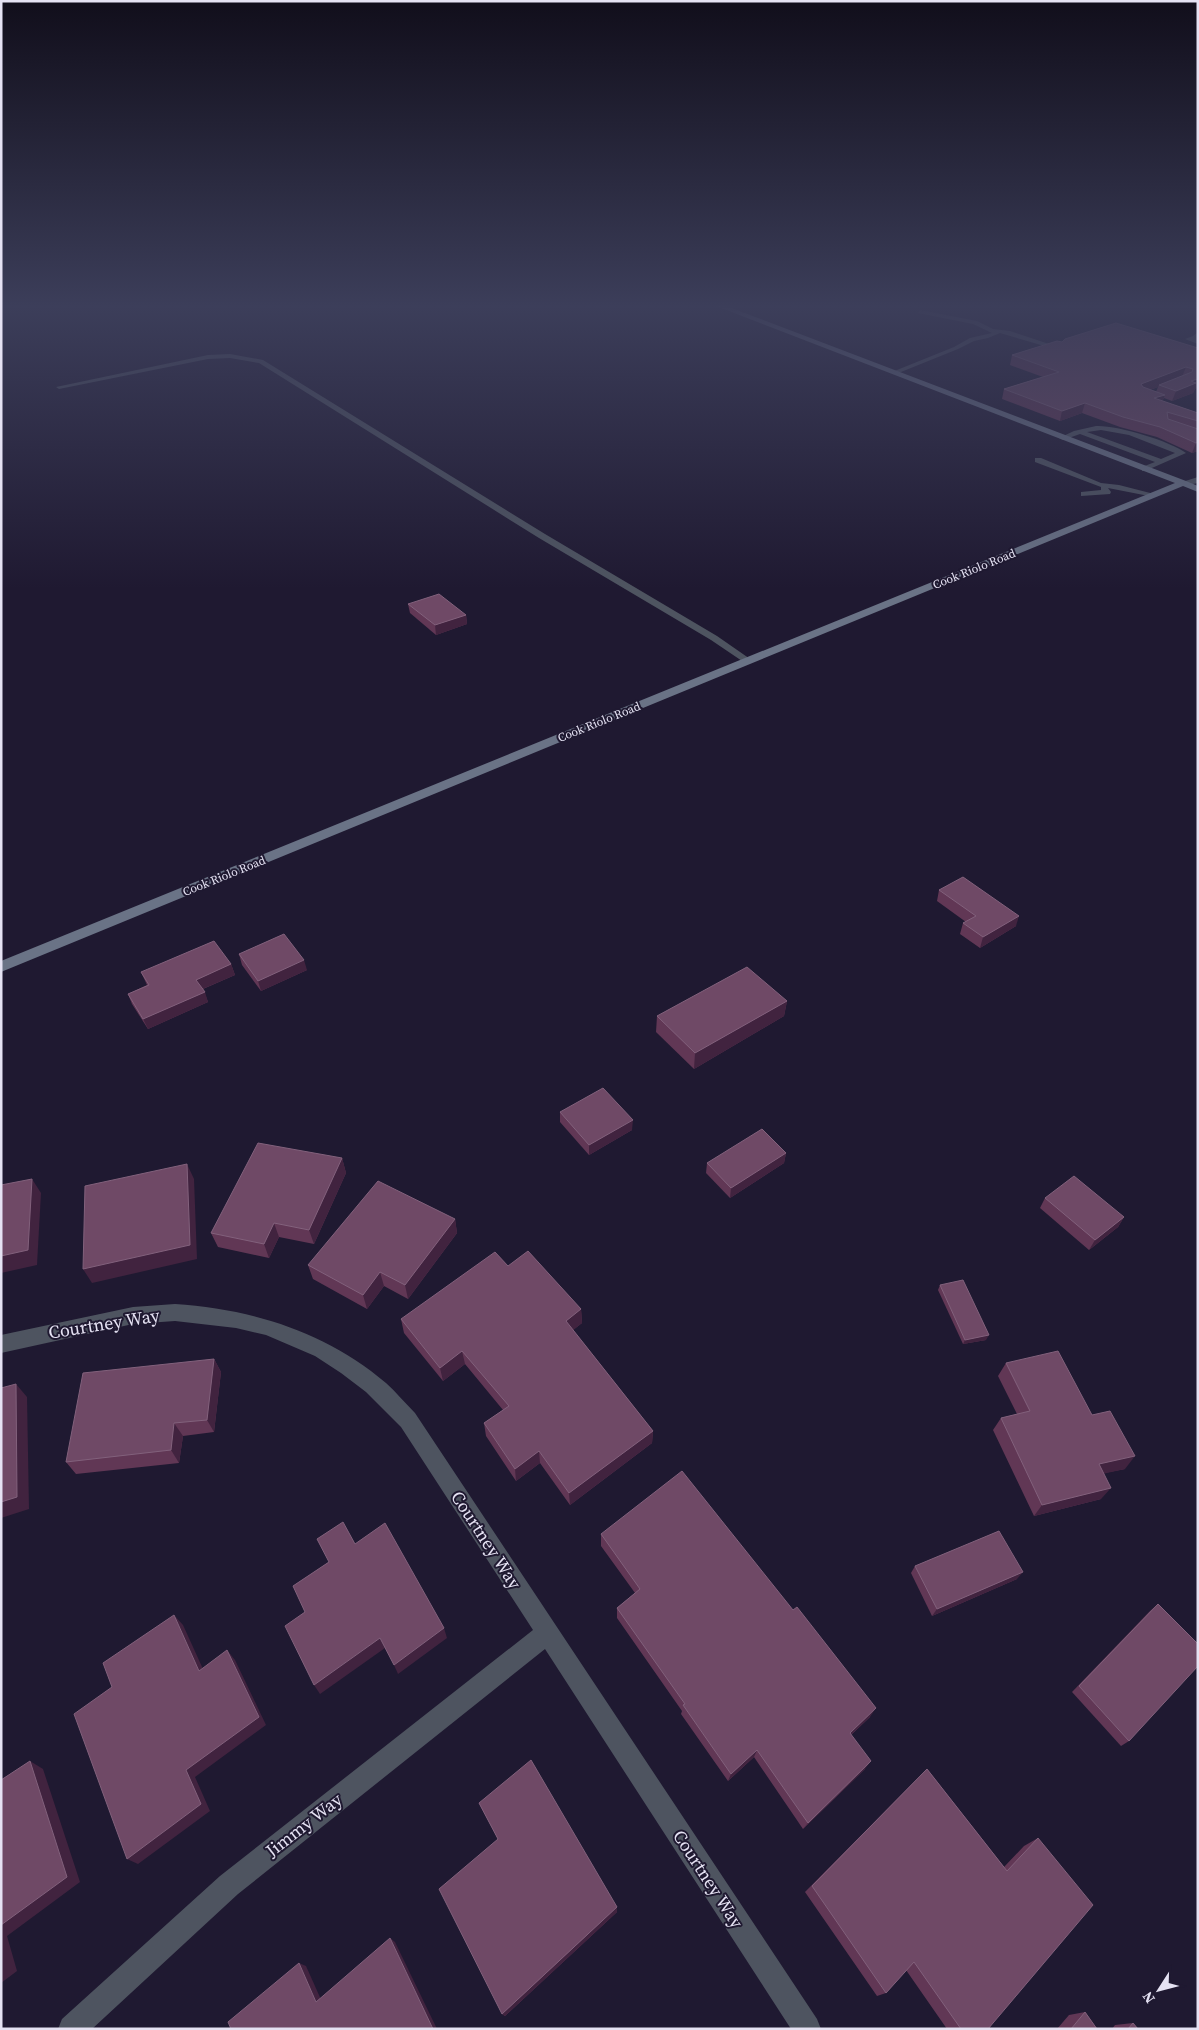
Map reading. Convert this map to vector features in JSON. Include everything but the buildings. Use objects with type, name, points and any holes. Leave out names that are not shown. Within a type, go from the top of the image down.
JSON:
[{"type":"street","points":[[961,399],[1198,489]]},
{"type":"street","name":"Cook Riolo Road","points":[[1,967],[1183,483],[1198,480]]},
{"type":"street","name":"Courtney Way","points":[[1,1344],[62,1329],[142,1314],[194,1313],[240,1319],[294,1335],[340,1360],[374,1386],[408,1420],[807,2029]]},
{"type":"street","name":"Jimmy Way","points":[[72,2029],[229,1885],[547,1633]]},
{"type":"lane","points":[[321,399],[535,531],[714,638],[748,661]]},
{"type":"lane","points":[[1063,438],[1080,431],[1099,428],[1116,429],[1182,453],[1145,469]]},
{"type":"lane","points":[[1080,431],[1162,462]]},
{"type":"lane","points":[[1038,460],[1100,485],[1154,495]]},
{"type":"lane","points":[[1084,494],[1107,492],[1100,485]]}]
